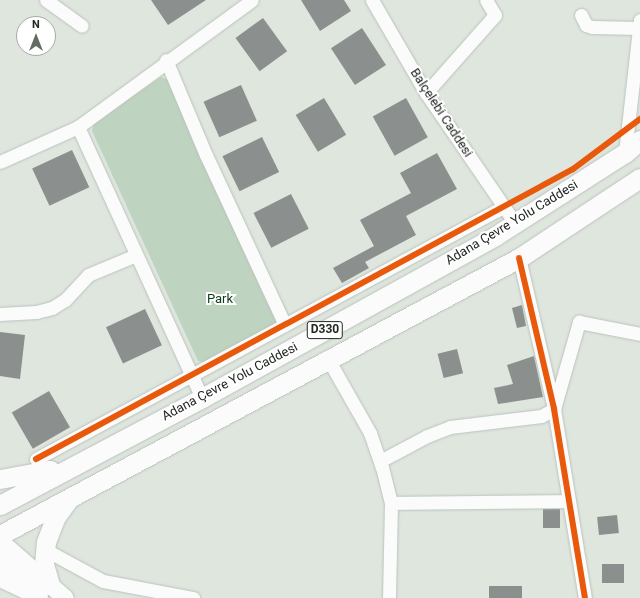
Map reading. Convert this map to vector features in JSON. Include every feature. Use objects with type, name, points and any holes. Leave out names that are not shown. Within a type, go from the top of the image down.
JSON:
[{"type":"highway","name":"Adana Çevre Yolu Caddesi","points":[[0,505],[76,463],[202,398],[515,223],[625,153],[640,140]]},
{"type":"highway","name":"Adana Çevre Yolu Caddesi","points":[[0,535],[519,258],[640,178]]},
{"type":"highway","points":[[0,479],[40,473],[76,463]]},
{"type":"highway","points":[[0,577],[43,592],[45,571],[44,549],[53,522],[71,497]]},
{"type":"main road","points":[[0,541],[43,592]]},
{"type":"main road","points":[[0,561],[43,592],[65,598]]},
{"type":"street","points":[[46,0],[82,26]]},
{"type":"street","points":[[0,162],[78,127],[166,60],[252,0]]},
{"type":"street","name":"Balçelebi Caddesi","points":[[372,0],[426,93],[515,223]]},
{"type":"street","points":[[426,93],[495,15],[486,0]]},
{"type":"street","points":[[581,15],[586,25],[592,27],[639,24],[625,153]]},
{"type":"street","points":[[166,60],[206,155],[285,325]]},
{"type":"street","points":[[78,127],[202,398]]},
{"type":"street","points":[[36,459],[503,207]]},
{"type":"street","points":[[0,314],[36,312],[52,308],[65,300],[88,275],[136,255]]},
{"type":"street","points":[[519,258],[554,409],[585,598]]},
{"type":"street","points":[[380,461],[427,436],[450,427],[541,416],[554,409],[579,322],[640,334]]},
{"type":"street","points":[[328,359],[370,433],[380,461],[391,503],[389,598]]},
{"type":"street","points":[[391,503],[568,501]]},
{"type":"street","points":[[44,549],[103,581],[144,594],[193,598]]},
{"type":"green space","name":"Park","points":[[161,77],[173,82],[194,144],[279,313],[275,326],[208,363],[198,361],[92,131],[94,122]]},
{"type":"building","points":[[151,0],[206,0],[168,25]]},
{"type":"building","points":[[301,0],[344,0],[351,11],[320,31]]},
{"type":"building","points":[[263,18],[287,51],[260,71],[235,38]]},
{"type":"building","points":[[362,28],[386,65],[355,85],[331,48]]},
{"type":"building","points":[[241,85],[257,121],[219,137],[204,102]]},
{"type":"building","points":[[324,98],[346,135],[318,152],[296,115]]},
{"type":"building","points":[[406,98],[428,137],[395,156],[373,116]]},
{"type":"building","points":[[262,137],[279,172],[240,191],[222,156]]},
{"type":"building","points":[[72,150],[89,187],[49,206],[32,169]]},
{"type":"building","points":[[437,153],[457,189],[406,216],[416,235],[365,262],[369,268],[342,283],[333,268],[374,246],[360,220],[411,193],[400,173]]},
{"type":"building","points":[[291,194],[309,229],[271,248],[254,213]]},
{"type":"building","points":[[522,305],[526,326],[517,328],[512,308]]},
{"type":"building","points":[[145,309],[162,345],[123,363],[106,327]]},
{"type":"building","points":[[0,332],[25,335],[20,379],[0,376]]},
{"type":"building","points":[[457,349],[463,373],[444,378],[438,354]]},
{"type":"building","points":[[534,356],[543,397],[498,404],[494,388],[513,384],[507,365]]},
{"type":"building","points":[[49,391],[70,427],[33,449],[12,412]]},
{"type":"building","points":[[543,509],[560,509],[560,528],[543,528]]},
{"type":"building","points":[[617,515],[619,533],[599,535],[597,517]]},
{"type":"building","points":[[602,564],[624,564],[624,583],[602,583]]},
{"type":"building","points":[[489,586],[522,586],[522,598],[489,598]]},
{"type":"cycle path","points":[[36,459],[573,169],[640,119]]},
{"type":"cycle path","points":[[519,258],[554,409],[585,598]]}]
